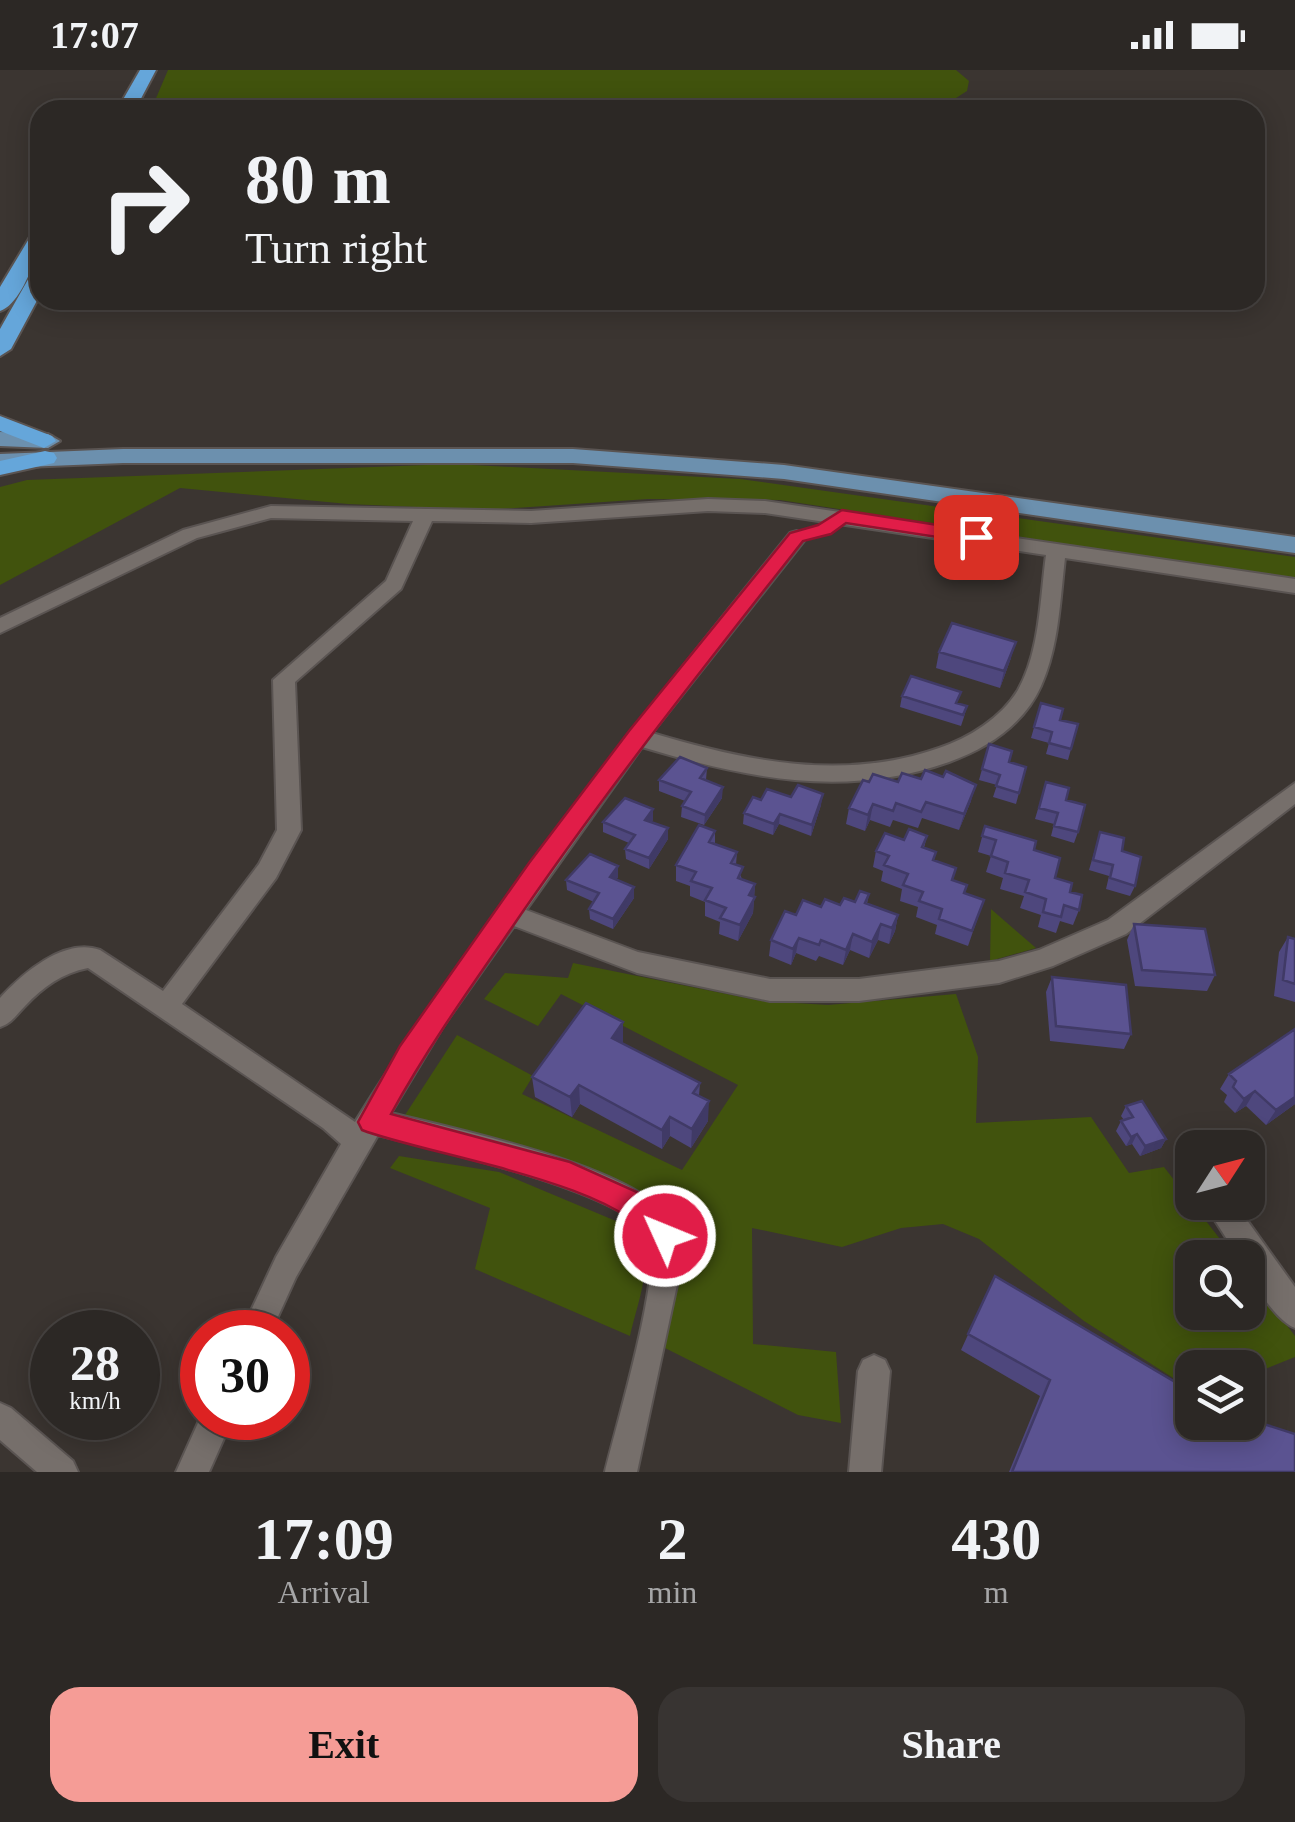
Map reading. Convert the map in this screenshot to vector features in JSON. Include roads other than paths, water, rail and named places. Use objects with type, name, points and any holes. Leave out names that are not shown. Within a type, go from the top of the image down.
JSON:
[{"type":"highway","points":[[131,100],[148,70]]},
{"type":"highway","points":[[0,305],[30,253]]},
{"type":"highway","points":[[0,349],[30,294]]},
{"type":"highway","points":[[0,423],[44,449]]},
{"type":"highway","points":[[0,464],[44,449]]},
{"type":"main road","points":[[0,439],[44,449],[574,456],[784,472],[1295,545]]},
{"type":"main road","points":[[44,449],[567,440],[753,453],[1295,530]]},
{"type":"street","points":[[0,626],[190,534],[245,517],[299,510],[531,517],[708,505],[778,508],[1295,586]]},
{"type":"street","points":[[778,508],[784,527],[796,537]]},
{"type":"street","points":[[167,1005],[268,870],[288,830],[284,680],[394,584],[425,515]]},
{"type":"street","points":[[266,1310],[286,1266],[410,1054],[636,736],[796,537],[824,530],[842,516]]},
{"type":"street","points":[[636,736],[762,771],[849,777],[888,773],[928,762],[995,730],[1020,705],[1030,687],[1046,628],[1056,550]]},
{"type":"street","points":[[509,914],[637,962],[770,990],[859,990],[999,972],[1044,959],[1118,926],[1295,792]]},
{"type":"street","points":[[0,1016],[39,974],[58,964],[91,957],[333,1118],[364,1131],[560,1172],[646,1210],[659,1221],[665,1236],[664,1272],[620,1472]]},
{"type":"street","points":[[1230,1220],[1295,1313]]},
{"type":"street","points":[[866,1472],[874,1371]]},
{"type":"street","points":[[0,1419],[62,1472]]},
{"type":"street","points":[[192,1472],[207,1440]]}]
